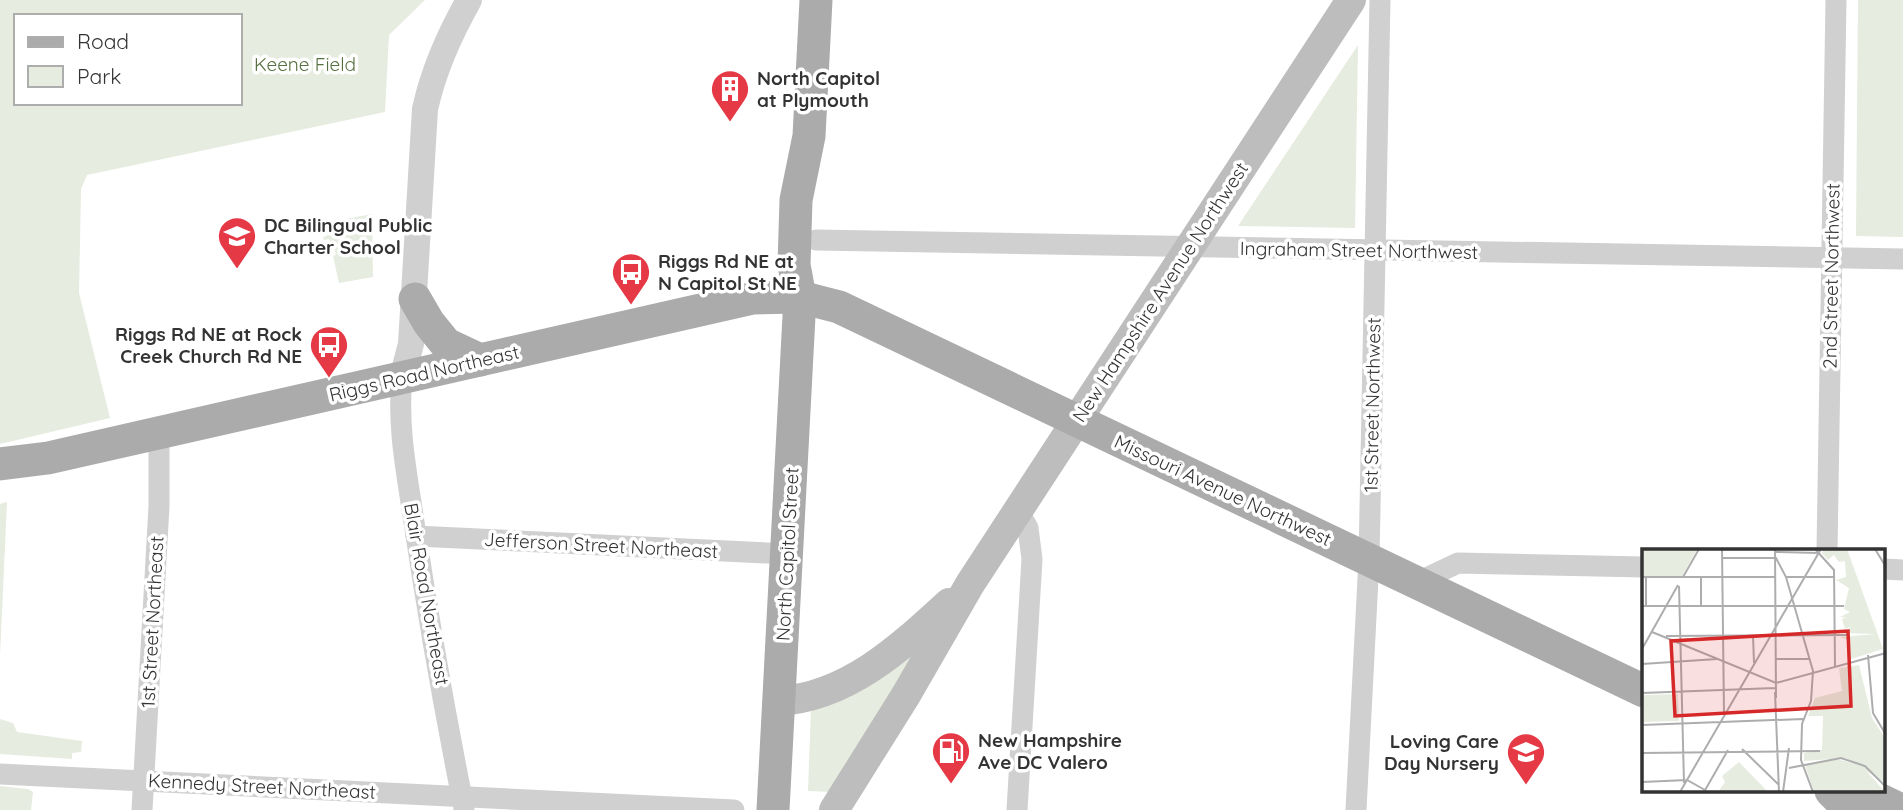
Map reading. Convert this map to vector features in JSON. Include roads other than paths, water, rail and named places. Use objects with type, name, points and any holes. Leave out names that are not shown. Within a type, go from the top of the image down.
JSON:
[{"type":"main road","points":[[800,297],[794,265],[796,200],[810,136],[816,0]]},
{"type":"main road","name":"New Hampshire Avenue Northwest","points":[[834,810],[906,695],[970,584],[1351,0]]},
{"type":"main road","points":[[800,297],[815,268],[819,187],[810,136]]},
{"type":"main road","name":"Riggs Road Northeast","points":[[0,464],[48,458],[159,434],[753,298],[800,297]]},
{"type":"main road","name":"Missouri Avenue Northwest","points":[[800,297],[834,305],[1642,690]]},
{"type":"main road","name":"North Capitol Street","points":[[773,810],[800,297]]},
{"type":"main road","points":[[415,299],[446,344],[480,360]]},
{"type":"main road","name":"Riggs Road Northeast","points":[[0,478],[48,458]]},
{"type":"main road","name":"New Hampshire Avenue Northwest","points":[[779,701],[801,700],[868,670],[902,646],[970,584]]},
{"type":"main road","points":[[1832,792],[1850,810]]},
{"type":"main road","points":[[1864,792],[1901,810]]},
{"type":"street","points":[[402,378],[411,344],[415,299],[425,109],[440,54],[469,0]]},
{"type":"street","name":"1st Street Northwest","points":[[1356,810],[1369,559],[1380,0]]},
{"type":"street","name":"2nd Street Northwest","points":[[1827,549],[1836,0]]},
{"type":"street","name":"Ingraham Street Northwest","points":[[816,240],[1903,259]]},
{"type":"street","name":"Blair Road Northeast","points":[[402,378],[400,418],[416,536],[463,803]]},
{"type":"street","name":"1st Street Northeast","points":[[142,810],[159,506],[159,434]]},
{"type":"street","points":[[1017,810],[1032,559],[1028,528],[1018,510]]},
{"type":"street","name":"Jefferson Street Northeast","points":[[416,536],[787,554]]},
{"type":"street","points":[[1418,582],[1458,563],[1642,566]]},
{"type":"street","points":[[1885,569],[1903,570]]},
{"type":"street","name":"Kennedy Street Northeast","points":[[0,774],[144,780],[463,803],[734,810]]},
{"type":"street","points":[[1822,810],[1823,792]]},
{"type":"place","name":"North Capitol at Plymouth","points":[[730,123]]},
{"type":"place","name":"DC Bilingual Public Charter School","points":[[237,270]]},
{"type":"place","name":"Riggs Rd NE at N Capitol St NE","points":[[631,306]]},
{"type":"place","name":"Riggs Rd NE at Rock Creek Church Rd NE","points":[[329,379]]},
{"type":"place","name":"New Hampshire Ave DC Valero","points":[[951,785]]},
{"type":"place","name":"Loving Care Day Nursery","points":[[1526,786]]},
{"type":"park label","name":"Keene Field","points":[[305,64]]}]
